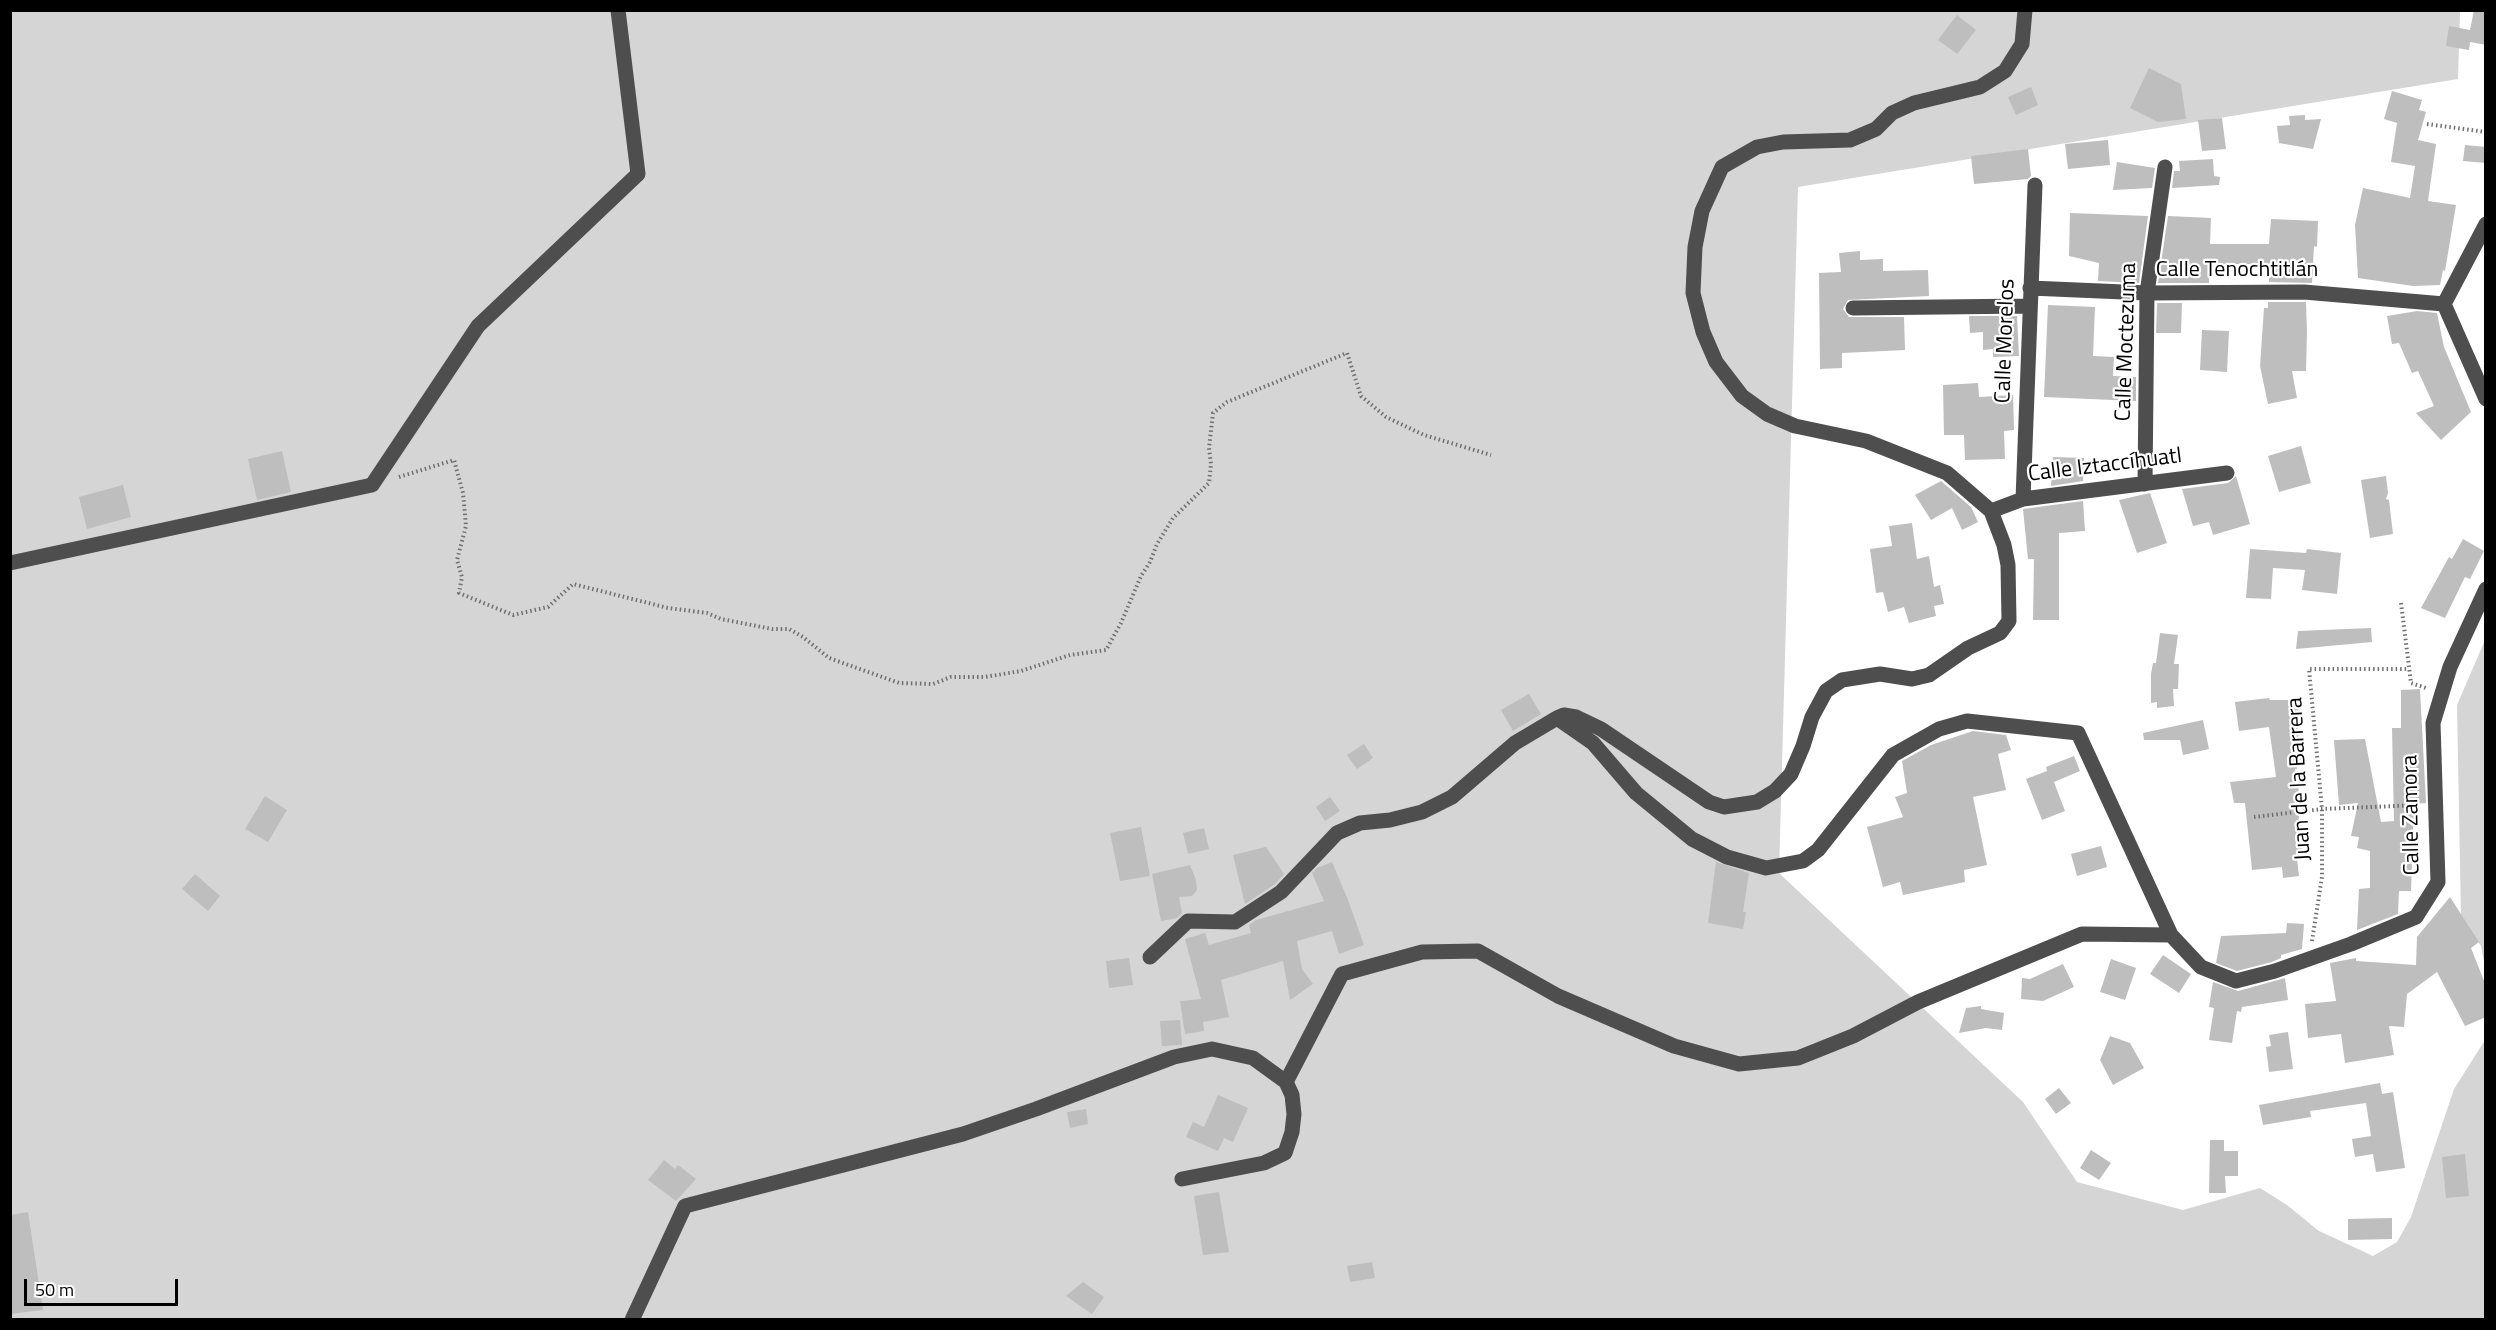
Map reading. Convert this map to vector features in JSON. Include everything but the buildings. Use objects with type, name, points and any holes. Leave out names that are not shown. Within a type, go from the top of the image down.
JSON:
[{"type":"street","points":[[10,563],[372,485],[478,326],[638,174],[618,10]]},
{"type":"street","points":[[1150,957],[1188,921],[1235,922],[1272,898],[1281,892],[1337,833],[1360,823],[1422,812],[1452,797],[1515,743],[1564,714],[1576,717],[1600,729],[1709,802],[1724,807],[1758,802],[1775,791],[1791,774],[1812,717],[1826,691],[1842,680],[1880,674],[1912,679],[1929,675],[1968,648],[2000,633],[2009,621],[2008,565],[1991,512],[1947,473],[1866,441],[1795,426],[1767,414],[1742,396],[1716,362],[1703,332],[1693,293],[1695,248],[1702,211],[1722,167],[1757,147],[1782,142],[1850,140],[1876,129],[1892,113],[1914,103],[1980,87],[2005,71],[2022,44],[2025,10]]},
{"type":"street","name":"Calle Moctezuma","points":[[2145,484],[2147,293],[2165,167]]},
{"type":"street","name":"Calle Morelos","points":[[2023,499],[2035,185]]},
{"type":"street","points":[[2486,224],[2444,304],[2486,399]]},
{"type":"street","name":"Calle Tenochtitlán","points":[[2030,288],[2147,293],[2304,292],[2444,304]]},
{"type":"street","points":[[1853,308],[2029,306]]},
{"type":"street","name":"Calle Iztaccíhuatl","points":[[1991,512],[2023,499],[2227,473]]},
{"type":"street","name":"Calle Zamora","points":[[1557,718],[1593,743],[1636,793],[1692,839],[1727,856],[1766,868],[1803,861],[1818,850],[1893,755],[1939,729],[1967,721],[2078,733],[2171,936],[2201,967],[2236,981],[2309,959],[2416,917],[2438,882],[2433,723],[2450,667],[2486,589]]},
{"type":"street","points":[[1286,1082],[1342,974],[1422,952],[1478,951],[1558,996],[1674,1046],[1739,1064],[1798,1059],[1853,1036],[1918,1002],[2082,934],[2171,936]]},
{"type":"street","points":[[632,1320],[685,1206],[963,1134],[1174,1057],[1212,1049],[1253,1058],[1286,1082],[1292,1095],[1294,1114],[1292,1132],[1285,1153],[1264,1163],[1182,1179]]},
{"type":"path","points":[[2427,124],[2486,132]]},
{"type":"path","points":[[372,485],[454,460],[462,493],[466,526],[457,560],[462,577],[459,593],[513,615],[548,607],[573,584],[668,608],[772,628],[789,629],[829,658],[899,683],[933,684],[951,677],[985,676],[1021,671],[1070,655],[1106,650],[1121,623],[1140,576],[1173,518],[1209,483],[1211,464],[1209,448],[1213,412],[1227,402],[1347,353],[1361,396],[1386,417],[1424,435],[1491,455]]},
{"type":"path","points":[[2401,603],[2410,683],[2441,693]]},
{"type":"path","name":"Juan de la Barrera","points":[[2309,959],[2322,878],[2322,809],[2309,669],[2409,669]]},
{"type":"path","points":[[2254,817],[2322,809],[2437,805]]},
{"type":"shaded area","points":[[10,11],[2460,11],[2458,79],[1798,187],[1779,873],[2023,1102],[2077,1182],[2183,1210],[2260,1188],[2287,1205],[2319,1231],[2373,1256],[2397,1242],[2411,1217],[2454,1089],[2485,1040],[2485,1319],[11,1319]]},
{"type":"shaded area","points":[[2485,640],[2485,967],[2481,946],[2461,917],[2457,705]]}]
